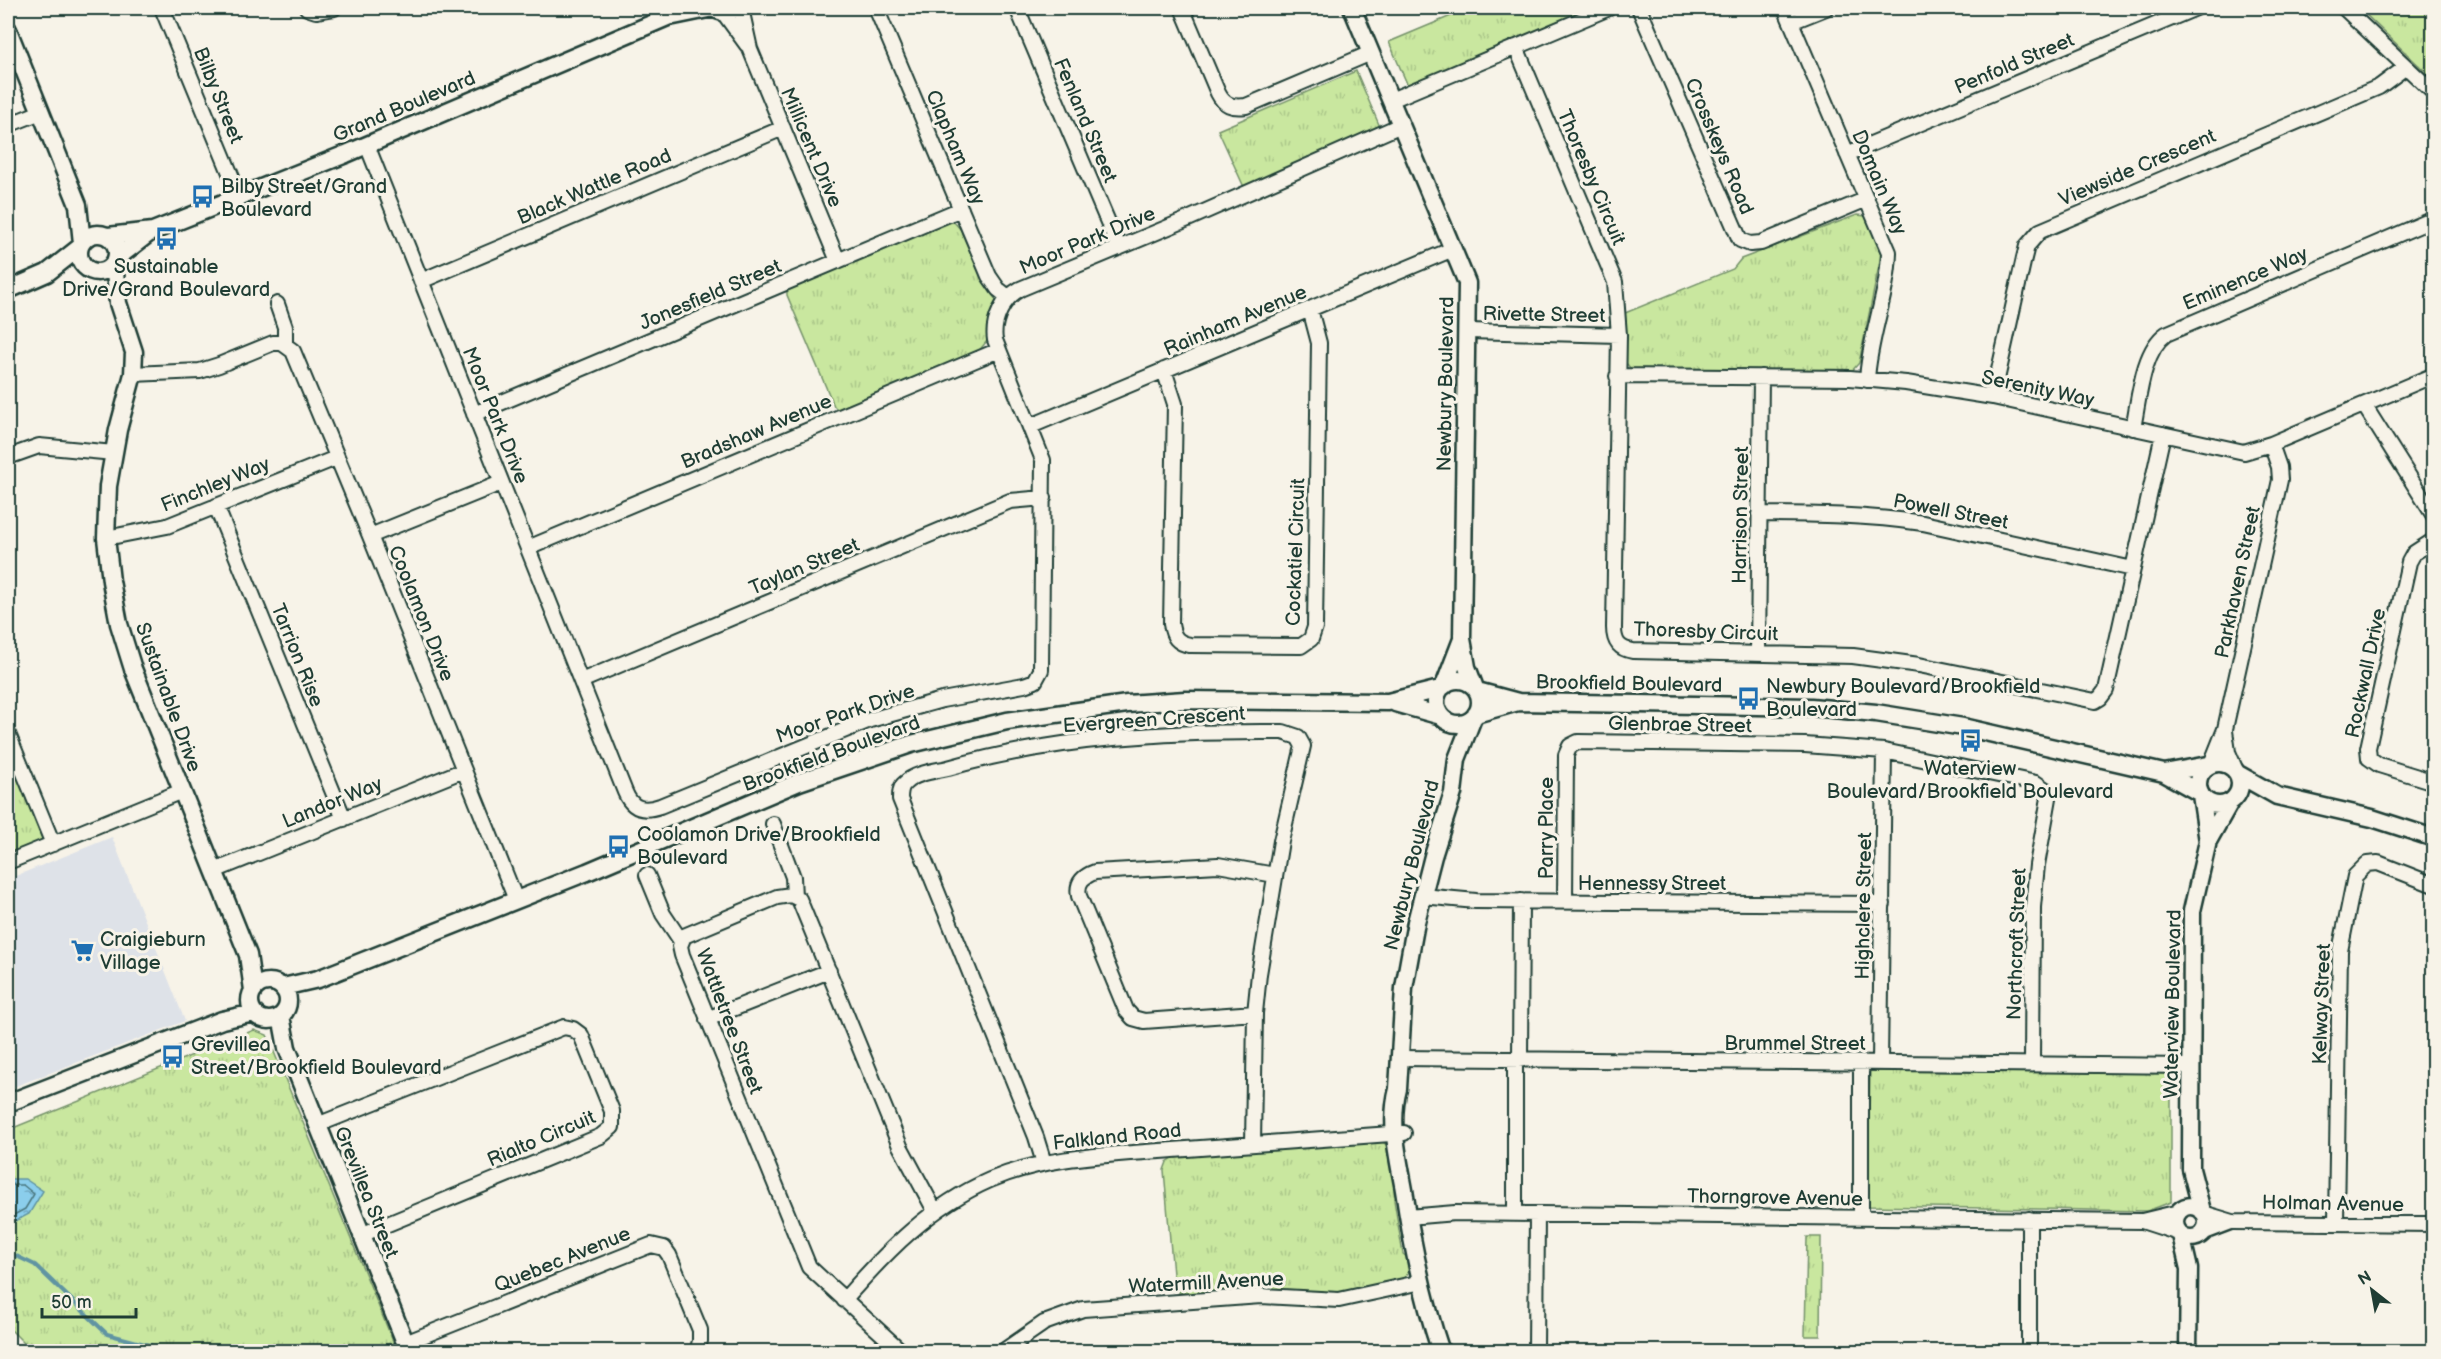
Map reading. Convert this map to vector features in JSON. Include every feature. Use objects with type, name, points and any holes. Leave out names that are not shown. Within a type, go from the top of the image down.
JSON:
[{"type":"street","name":"Bilby Street","points":[[162,8],[240,197]]},
{"type":"street","points":[[307,8],[316,11],[334,8]]},
{"type":"street","name":"Grand Boulevard","points":[[104,235],[153,231],[367,145],[677,12],[726,8]]},
{"type":"street","name":"Millicent Drive","points":[[726,8],[750,49],[838,261]]},
{"type":"street","name":"Clapham Way","points":[[876,8],[989,276],[998,289],[1008,297]]},
{"type":"street","name":"Fenland Street","points":[[1017,8],[1119,248]]},
{"type":"street","points":[[1182,8],[1221,99],[1231,106],[1246,106],[1371,53]]},
{"type":"street","name":"Newbury Boulevard","points":[[1352,8],[1467,283],[1462,639],[1467,667],[1476,690]]},
{"type":"street","points":[[1391,100],[1609,8]]},
{"type":"street","name":"Crosskeys Road","points":[[1639,8],[1740,240],[1750,244],[1761,243],[1867,199]]},
{"type":"street","name":"Domain Way","points":[[1785,8],[1889,252],[1888,267],[1870,347],[1867,380]]},
{"type":"street","points":[[1791,22],[1826,8]]},
{"type":"street","name":"Penfold Street","points":[[1847,154],[2196,8]]},
{"type":"street","points":[[2344,8],[2433,93]]},
{"type":"street","points":[[8,30],[78,205],[80,259],[90,270]]},
{"type":"street","name":"Thoresby Circuit","points":[[1516,47],[1615,282],[1618,335],[1614,628],[1616,641],[1622,648],[1633,651],[1853,656],[1908,663],[2095,701],[2106,690],[2163,435]]},
{"type":"street","name":"Viewside Crescent","points":[[1993,397],[2025,252],[2033,237],[2040,231],[2379,87],[2406,67]]},
{"type":"street","points":[[8,125],[41,112]]},
{"type":"street","name":"Moor Park Drive","points":[[367,145],[627,798],[635,807],[644,810],[660,806],[870,720],[942,700],[1031,683],[1037,678],[1041,670],[1043,460],[995,340],[995,326],[1008,297],[1020,289],[1401,125]]},
{"type":"street","name":"Black Wattle Road","points":[[421,281],[783,128]]},
{"type":"street","points":[[47,273],[105,271],[116,261],[116,246],[78,205]]},
{"type":"street","name":"Jonesfield Street","points":[[474,414],[961,209]]},
{"type":"street","name":"Eminence Way","points":[[2133,428],[2151,352],[2158,339],[2433,219]]},
{"type":"street","name":"Grand Boulevard","points":[[116,261],[153,231]]},
{"type":"street","points":[[8,290],[47,273],[90,236],[104,235]]},
{"type":"street","name":"Rainham Avenue","points":[[1031,426],[1453,249]]},
{"type":"street","name":"Sustainable Drive","points":[[116,261],[118,303],[134,352],[133,374],[108,486],[106,538],[119,624],[133,669],[268,1001]]},
{"type":"street","name":"Sustainable Drive","points":[[90,270],[118,303]]},
{"type":"street","name":"Coolamon Drive","points":[[277,304],[285,327],[285,344],[295,355],[516,900]]},
{"type":"street","name":"Cockatiel Circuit","points":[[1164,370],[1174,404],[1171,624],[1174,636],[1182,644],[1190,645],[1301,646],[1311,639],[1315,627],[1319,343],[1310,309]]},
{"type":"street","name":"Rivette Street","points":[[1468,331],[1618,335]]},
{"type":"street","points":[[133,374],[200,371],[268,344],[285,344]]},
{"type":"street","name":"Bradshaw Avenue","points":[[528,548],[999,350]]},
{"type":"street","name":"Serenity Way","points":[[1617,376],[1867,380],[1952,389],[2244,452],[2271,444],[2433,375]]},
{"type":"street","name":"Harrison Street","points":[[1758,653],[1761,377]]},
{"type":"street","points":[[2364,405],[2433,516]]},
{"type":"street","name":"Parkhaven Street","points":[[2210,765],[2225,729],[2280,480],[2279,467],[2271,444]]},
{"type":"street","points":[[8,457],[39,446],[114,453]]},
{"type":"street","name":"Finchley Way","points":[[106,538],[167,526],[336,458]]},
{"type":"street","points":[[370,536],[501,483]]},
{"type":"street","name":"Taylan Street","points":[[581,681],[1010,501],[1044,498]]},
{"type":"street","name":"Tarrion Rise","points":[[216,506],[344,819]]},
{"type":"street","name":"Powell Street","points":[[1759,514],[1841,515],[1893,519],[2133,569]]},
{"type":"street","name":"Rockwall Drive","points":[[2433,540],[2415,553],[2409,562],[2368,748],[2370,758],[2379,765],[2433,782]]},
{"type":"street","name":"Newbury Boulevard","points":[[1442,687],[1462,639]]},
{"type":"street","points":[[1456,680],[1463,681],[1476,690],[1479,707],[1474,716],[1460,724],[1444,718],[1436,703],[1442,687],[1456,680]]},
{"type":"street","name":"Brookfield Boulevard","points":[[1388,702],[1442,687]]},
{"type":"street","name":"Brookfield Boulevard","points":[[1476,690],[1518,702],[1811,707],[1876,713],[1963,727],[2164,773],[2200,794]]},
{"type":"street","name":"Brookfield Boulevard","points":[[8,1103],[222,1020],[800,783],[862,759],[911,744],[1007,721],[1126,704],[1185,700],[1388,702],[1444,718]]},
{"type":"street","name":"Brookfield Boulevard","points":[[1474,716],[1518,702]]},
{"type":"street","name":"Newbury Boulevard","points":[[1442,1352],[1422,1282],[1403,1187],[1400,1134],[1403,1103],[1398,1089],[1399,1058],[1404,988],[1422,896],[1453,793],[1458,759],[1474,716]]},
{"type":"street","name":"Newbury Boulevard","points":[[1444,718],[1458,759]]},
{"type":"street","name":"Parkhaven Street","points":[[2225,729],[2228,752],[2237,773]]},
{"type":"street","name":"Evergreen Crescent","points":[[1044,1163],[1036,1137],[900,799],[904,784],[915,777],[1044,747],[1096,739],[1179,733],[1292,734],[1301,741],[1303,752],[1275,875],[1255,1013],[1253,1144]]},
{"type":"street","points":[[8,734],[53,844]]},
{"type":"street","name":"Glenbrae Street","points":[[1566,755],[1570,746],[1578,742],[1805,745],[1884,751],[2036,783],[2046,790]]},
{"type":"street","name":"Highclere Street","points":[[1880,1063],[1884,751]]},
{"type":"street","name":"Parry Place","points":[[1565,901],[1566,755]]},
{"type":"street","points":[[2277,796],[2231,801],[2224,805],[2211,804],[2200,794],[2198,781],[2203,769],[2210,765],[2225,763],[2237,773],[2277,796],[2372,818],[2433,838]]},
{"type":"street","name":"Brookfield Boulevard","points":[[2164,773],[2210,765]]},
{"type":"street","name":"Landor Way","points":[[214,871],[464,770]]},
{"type":"street","points":[[2231,801],[2240,788],[2237,773]]},
{"type":"street","name":"Northcroft Street","points":[[2032,1065],[2033,907],[2037,865],[2049,798],[2046,790]]},
{"type":"street","points":[[8,862],[182,791]]},
{"type":"street","name":"Waterview Boulevard","points":[[2200,794],[2208,841]]},
{"type":"street","name":"Waterview Boulevard","points":[[2180,1211],[2191,1169],[2192,911],[2208,841],[2231,801]]},
{"type":"street","points":[[773,824],[793,877],[794,896],[802,905],[900,1146],[934,1211]]},
{"type":"street","name":"Kelway Street","points":[[2336,1223],[2339,966],[2342,936],[2355,876],[2367,864],[2378,863],[2433,885]]},
{"type":"street","points":[[1255,1013],[1144,1021],[1133,1018],[1126,1010],[1079,896],[1079,886],[1083,878],[1095,873],[1200,866],[1240,868],[1275,875]]},
{"type":"street","points":[[647,875],[663,914],[681,941]]},
{"type":"street","name":"Wattletree Street","points":[[794,896],[777,897],[690,932],[681,941],[682,955],[804,1258],[817,1277],[902,1352]]},
{"type":"street","name":"Hennessy Street","points":[[1422,896],[1439,899],[1521,901],[1882,904]]},
{"type":"street","points":[[1515,1214],[1521,901]]},
{"type":"street","points":[[707,1019],[829,971]]},
{"type":"street","name":"Grevillea Street","points":[[268,1001],[407,1347]]},
{"type":"street","name":"Rialto Circuit","points":[[317,1125],[560,1027],[573,1029],[581,1035],[604,1091],[614,1118],[612,1127],[606,1134],[361,1235]]},
{"type":"street","name":"Brummel Street","points":[[1399,1058],[2191,1066]]},
{"type":"street","points":[[1861,1218],[1862,1063]]},
{"type":"street","name":"Falkland Road","points":[[844,1300],[899,1240],[934,1211],[989,1181],[1044,1163],[1086,1155],[1400,1134]]},
{"type":"street","name":"Waterview Boulevard","points":[[2191,1169],[2203,1212]]},
{"type":"street","points":[[2188,1352],[2189,1269],[2175,1220],[2180,1211],[2189,1206],[2203,1212],[2206,1221],[2189,1269]]},
{"type":"street","name":"Thorngrove Avenue","points":[[1408,1217],[1455,1213],[2142,1221],[2180,1211]]},
{"type":"street","name":"Holman Avenue","points":[[2203,1212],[2233,1222],[2433,1224]]},
{"type":"street","points":[[1536,1352],[1537,1214]]},
{"type":"street","points":[[2029,1352],[2030,1219]]},
{"type":"street","name":"Thorngrove Avenue","points":[[2142,1221],[2180,1234]]},
{"type":"street","name":"Holman Avenue","points":[[2201,1234],[2233,1222]]},
{"type":"street","points":[[2180,1234],[2191,1238],[2201,1234]]},
{"type":"street","name":"Quebec Avenue","points":[[407,1347],[651,1245],[664,1248],[669,1255],[700,1330],[697,1352]]},
{"type":"street","name":"Watermill Avenue","points":[[1002,1352],[1044,1323],[1083,1310],[1261,1296],[1339,1300],[1422,1282]]},
{"type":"shaded area","name":"Craigieburn Village","points":[[112,837],[185,1021],[8,1089],[8,879]]},
{"type":"green space","points":[[1470,8],[1594,8],[1408,86],[1389,42]]},
{"type":"green space","points":[[2359,8],[2433,8],[2433,79]]},
{"type":"green space","points":[[1356,71],[1380,127],[1244,187],[1218,130]]},
{"type":"green space","points":[[1857,215],[1866,216],[1882,251],[1859,363],[1849,374],[1632,370],[1626,363],[1625,313],[1733,269],[1741,259]]},
{"type":"green space","points":[[946,222],[954,222],[961,230],[984,283],[996,300],[987,341],[978,352],[838,410],[834,406],[787,295],[787,290]]},
{"type":"green space","points":[[8,734],[53,844],[8,862]]},
{"type":"green space","points":[[254,1030],[267,1035],[397,1351],[32,1351],[8,1327],[8,1130]]},
{"type":"green space","points":[[1870,1071],[2171,1073],[2171,1202],[2147,1211],[1867,1206]]},
{"type":"green space","points":[[1375,1140],[1388,1147],[1394,1162],[1398,1196],[1394,1200],[1403,1254],[1410,1265],[1405,1277],[1346,1293],[1262,1288],[1188,1294],[1179,1292],[1174,1286],[1164,1170],[1167,1162],[1176,1156],[1363,1143]]},
{"type":"green space","points":[[1807,1237],[1821,1237],[1820,1336],[1805,1336]]},
{"type":"water","points":[[8,1179],[25,1179],[43,1191],[29,1214],[8,1225]]},
{"type":"waterway","points":[[8,1252],[35,1265],[107,1334],[175,1352]]},
{"type":"place","name":"Bilby Street/Grand Boulevard","points":[[203,197]]},
{"type":"place","name":"Sustainable Drive/Grand Boulevard","points":[[166,239]]},
{"type":"place","name":"Newbury Boulevard/Brookfield Boulevard","points":[[1748,698]]},
{"type":"place","name":"Waterview Boulevard/Brookfield Boulevard","points":[[1970,741]]},
{"type":"place","name":"Coolamon Drive/Brookfield Boulevard","points":[[619,846]]},
{"type":"place","name":"Craigieburn Village","points":[[82,950]]},
{"type":"place","name":"Grevillea Street/Brookfield Boulevard","points":[[173,1056]]}]
